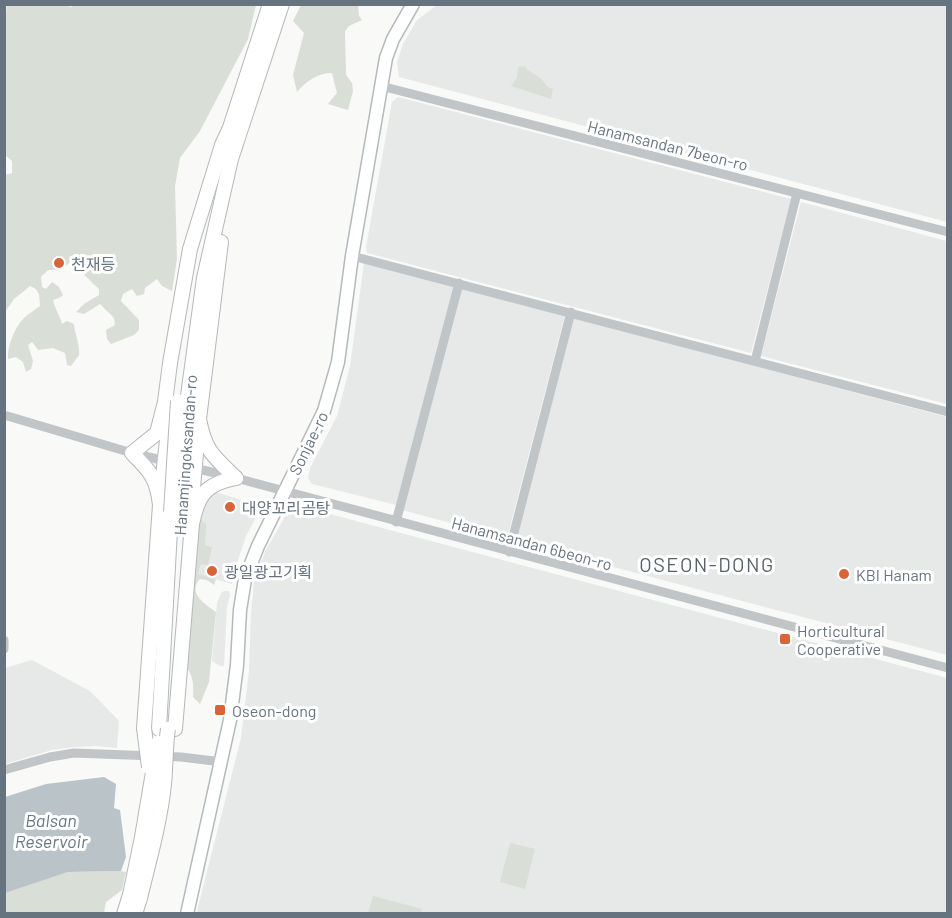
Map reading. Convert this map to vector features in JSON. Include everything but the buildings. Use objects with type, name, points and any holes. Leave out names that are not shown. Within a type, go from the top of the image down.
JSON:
[{"type":"highway","name":"Hanamjingoksandan-ro","points":[[135,914],[142,837],[157,782],[157,749],[167,729],[170,510],[177,402],[197,273],[270,4]]},
{"type":"highway","name":"Hanamjingoksandan-ro","points":[[235,130],[282,4]]},
{"type":"highway","points":[[192,524],[191,507],[213,290],[225,215],[238,160],[235,130]]},
{"type":"highway","points":[[170,510],[151,472],[132,453],[157,433],[177,402]]},
{"type":"highway","points":[[157,782],[144,728],[170,510],[165,461],[167,440],[177,402]]},
{"type":"highway","points":[[199,419],[202,437],[209,452],[236,478]]},
{"type":"highway","points":[[167,729],[192,524],[197,502],[207,488],[218,481],[236,478]]},
{"type":"highway","name":"Hanamjingoksandan-ro","points":[[124,914],[135,897]]},
{"type":"main road","name":"Sonjae-ro","points":[[188,914],[231,711],[245,579],[258,546],[324,411],[332,388],[386,58],[393,39],[413,4]]},
{"type":"street","name":"Hanamsandan 7beon-ro","points":[[381,86],[948,232]]},
{"type":"street","points":[[755,361],[798,193]]},
{"type":"street","points":[[352,255],[948,412]]},
{"type":"street","points":[[396,522],[459,283]]},
{"type":"street","points":[[509,552],[571,312]]},
{"type":"street","name":"Hanamsandan 6beon-ro","points":[[4,415],[132,453],[236,478],[948,668]]},
{"type":"street","points":[[4,640],[4,650]]},
{"type":"street","points":[[4,770],[74,753],[181,757],[222,762]]},
{"type":"shaded area","points":[[73,4],[256,5],[248,39],[200,131],[180,158],[175,186],[177,259],[172,291],[162,286],[157,279],[145,288],[144,294],[137,296],[132,289],[123,294],[121,301],[139,320],[139,330],[134,335],[111,344],[107,339],[106,330],[115,325],[114,318],[100,304],[84,314],[76,312],[99,295],[99,289],[71,262],[55,270],[48,270],[41,277],[42,287],[46,289],[52,282],[59,287],[63,295],[53,300],[62,324],[67,321],[74,324],[79,355],[71,366],[67,365],[65,353],[53,348],[38,350],[32,342],[28,345],[33,361],[31,369],[26,372],[23,362],[16,357],[8,359],[9,348],[18,326],[40,306],[39,294],[30,286],[14,299],[5,312],[5,175],[12,173],[12,161],[5,155],[5,21],[7,5],[72,7]]},
{"type":"shaded area","points":[[301,5],[358,5],[359,16],[362,20],[349,26],[345,31],[346,75],[352,83],[353,91],[348,110],[328,104],[337,93],[332,73],[313,78],[297,92],[293,75],[304,33],[293,21]]},
{"type":"shaded area","points":[[437,5],[947,5],[947,222],[399,77],[397,62],[403,44],[417,20]]},
{"type":"shaded area","points":[[525,66],[553,89],[551,99],[511,86],[517,78],[518,67]]},
{"type":"shaded area","points":[[398,97],[791,199],[751,353],[367,253],[366,247],[392,102]]},
{"type":"shaded area","points":[[801,202],[947,241],[947,404],[761,356]]},
{"type":"shaded area","points":[[364,263],[453,286],[454,290],[396,505],[312,484],[308,478],[310,468],[337,416],[350,366]]},
{"type":"shaded area","points":[[461,287],[565,315],[507,538],[402,510]]},
{"type":"shaded area","points":[[574,318],[947,417],[947,655],[515,541]]},
{"type":"shaded area","points":[[213,491],[260,506],[246,536],[232,584],[198,574],[201,563],[207,565],[212,547],[205,545],[204,521],[201,518],[204,502]]},
{"type":"shaded area","points":[[292,504],[947,678],[947,913],[199,914],[197,911],[241,738],[249,670],[254,582],[265,552]]},
{"type":"shaded area","points":[[201,518],[206,525],[205,545],[212,547],[208,565],[201,564],[198,574],[216,579],[214,585],[207,580],[200,579],[195,589],[199,598],[216,612],[209,682],[200,704],[193,697],[192,680],[185,664],[197,523]]},
{"type":"shaded area","points":[[224,591],[229,591],[230,595],[227,607],[224,666],[220,666],[212,661],[217,603]]},
{"type":"shaded area","points":[[32,660],[90,691],[119,721],[117,748],[97,746],[52,750],[5,764],[5,668]]},
{"type":"shaded area","points":[[510,843],[535,849],[525,889],[500,882]]},
{"type":"shaded area","points":[[68,872],[126,872],[122,890],[106,902],[104,913],[5,914],[5,893],[10,891]]},
{"type":"shaded area","points":[[373,896],[422,909],[421,913],[368,913]]},
{"type":"water","name":"Balsan Reservoir","points":[[104,777],[116,784],[114,808],[120,810],[126,857],[121,871],[68,872],[5,893],[5,797],[46,784]]},
{"type":"place","name":"천재등","points":[[59,263]]},
{"type":"place","name":"대양꼬리곰탕","points":[[230,507]]},
{"type":"place","name":"광일광고기획","points":[[212,571]]},
{"type":"place","name":"KBI Hanam","points":[[844,574]]},
{"type":"place","name":"Horticultural Cooperative","points":[[785,639]]},
{"type":"place","name":"Oseon-dong","points":[[220,710]]},
{"type":"district","name":"OSEON-DONG","points":[[707,564]]}]
